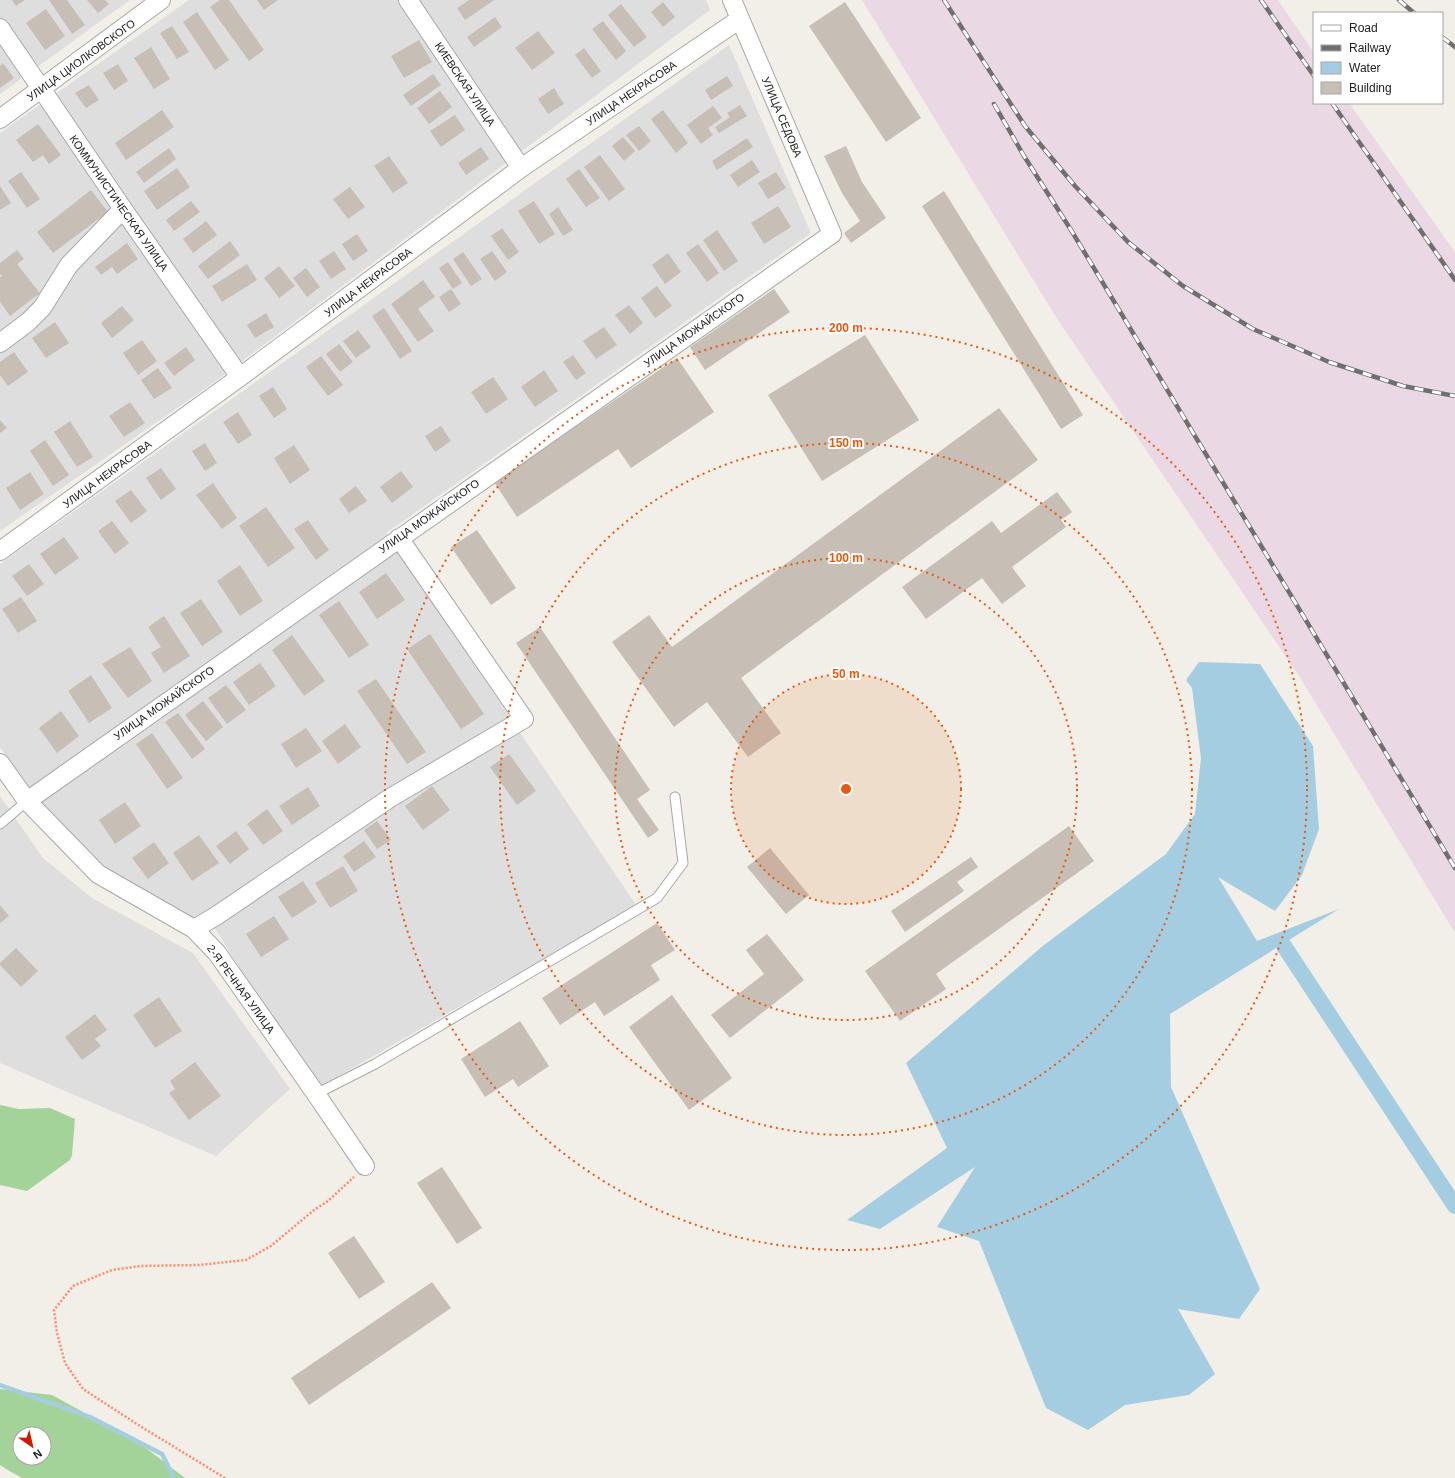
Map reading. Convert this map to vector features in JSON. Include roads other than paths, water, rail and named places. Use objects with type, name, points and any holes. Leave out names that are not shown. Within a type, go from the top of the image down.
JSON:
[{"type":"street","name":"УЛИЦА ЦИОЛКОВСКОГО","points":[[0,119],[161,0]]},
{"type":"street","name":"КИЕВСКАЯ УЛИЦА","points":[[408,0],[521,168]]},
{"type":"street","name":"УЛИЦА СЕДОВА","points":[[732,0],[832,234]]},
{"type":"street","name":"УЛИЦА НЕКРАСОВА","points":[[0,551],[240,377],[521,168],[740,19]]},
{"type":"street","name":"КОММУНИСТИЧЕСКАЯ УЛИЦА","points":[[0,28],[123,209],[240,377]]},
{"type":"street","points":[[0,343],[28,322],[42,308],[69,265],[123,209]]},
{"type":"street","name":"УЛИЦА МОЖАЙСКОГО","points":[[27,801],[832,234]]},
{"type":"street","points":[[194,929],[216,916],[390,798],[524,719],[399,538]]},
{"type":"street","name":"2-Я РЕЧНАЯ УЛИЦА","points":[[0,763],[27,801],[98,874],[194,929],[217,953],[365,1166]]},
{"type":"lane","points":[[316,1094],[375,1064],[657,898],[683,863],[675,797]]},
{"type":"lane","points":[[0,824],[27,801]]},
{"type":"water","points":[[1199,662],[1260,664],[1313,746],[1319,829],[1302,875],[1275,911],[1218,877],[1257,941],[1339,909],[1170,1014],[1171,1087],[1260,1289],[1239,1319],[1178,1309],[1215,1374],[1189,1395],[1125,1405],[1088,1430],[1046,1408],[979,1241],[937,1227],[975,1167],[880,1229],[847,1220],[947,1148],[906,1063],[1044,945],[1166,854],[1195,814],[1201,758],[1192,688],[1186,680]]},
{"type":"waterway","points":[[1284,946],[1455,1206]]},
{"type":"waterway","points":[[0,1385],[90,1417],[162,1454],[174,1478]]},
{"type":"railway","points":[[944,0],[1025,126],[1075,186],[1128,242],[1183,286],[1253,329],[1329,362],[1403,386],[1455,396]]},
{"type":"railway","points":[[1261,0],[1313,75]]},
{"type":"railway","points":[[1399,0],[1413,12]]},
{"type":"railway","points":[[1443,38],[1455,47]]},
{"type":"railway","points":[[994,104],[1455,868]]},
{"type":"railway","points":[[1333,104],[1455,280]]}]
